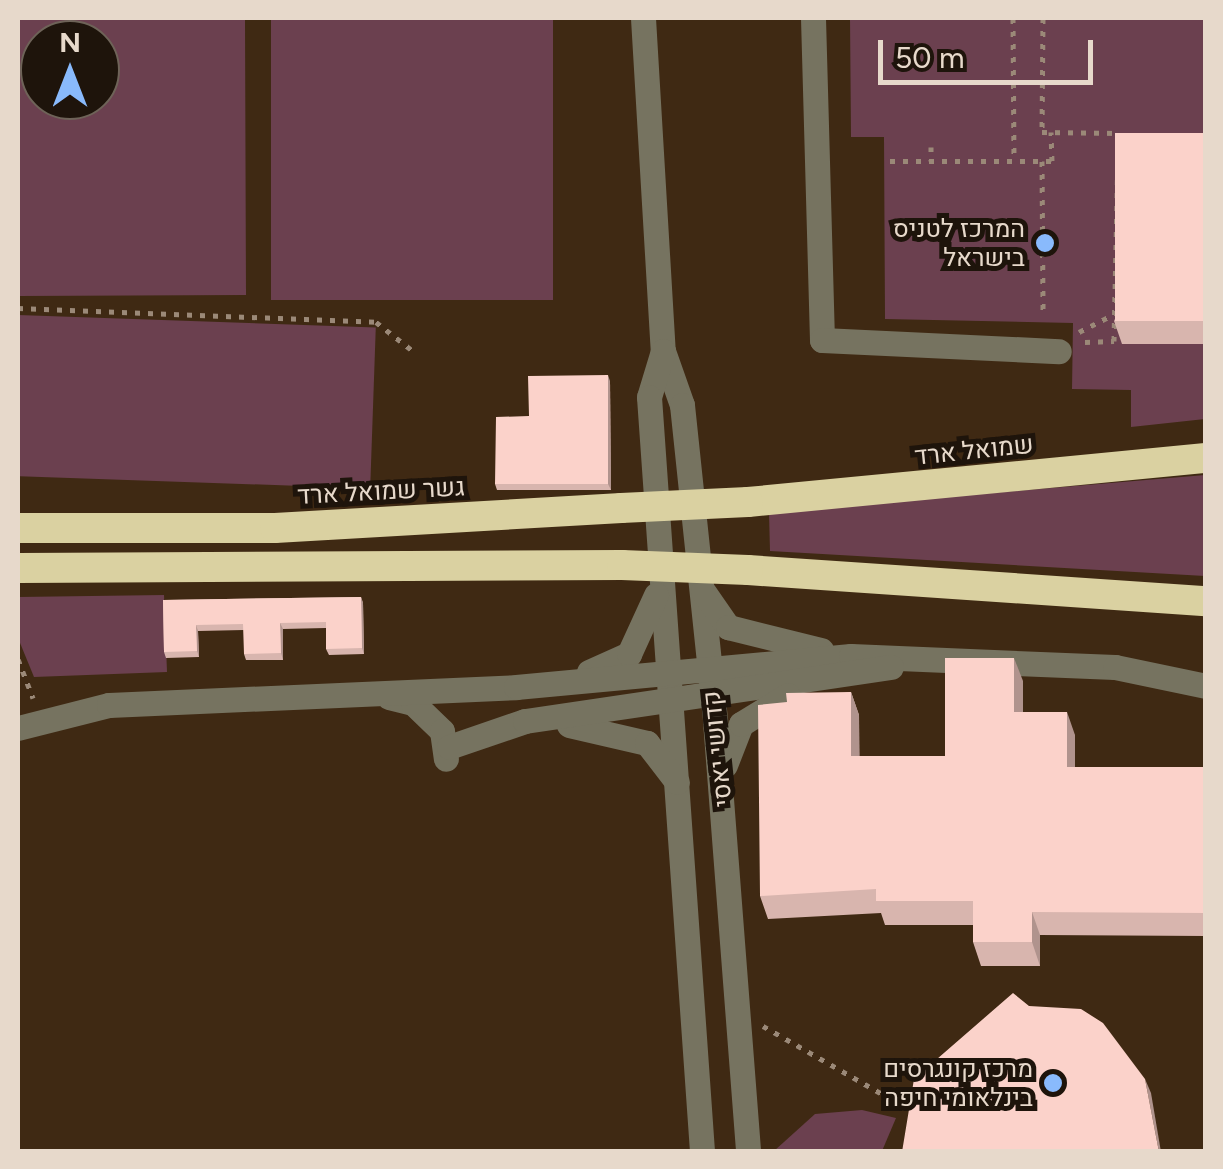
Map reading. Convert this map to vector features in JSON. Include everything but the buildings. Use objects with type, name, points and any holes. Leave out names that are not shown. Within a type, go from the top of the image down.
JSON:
[{"type":"highway","name":"שמואל ארד","points":[[748,502],[1206,458]]},
{"type":"highway","name":"גשר שמואל ארד","points":[[18,528],[275,528],[748,502]]},
{"type":"highway","points":[[18,568],[622,565],[1206,600]]},
{"type":"street","name":"קדושי יאסי","points":[[643,18],[663,351],[682,405],[697,580],[721,780],[748,1152]]},
{"type":"street","points":[[812,18],[822,340],[1059,351]]},
{"type":"street","name":"קדושי יאסי","points":[[663,351],[648,398],[671,672],[702,1152]]},
{"type":"street","points":[[516,687],[629,654],[649,626],[660,566]]},
{"type":"street","points":[[697,580],[728,627],[852,665]]},
{"type":"street","points":[[374,694],[413,704],[447,755],[524,720],[673,700],[710,682],[852,665],[925,661],[1115,667],[1206,686]]},
{"type":"street","points":[[721,780],[741,724],[777,699],[852,665]]},
{"type":"street","points":[[28,723],[671,672],[710,682]]},
{"type":"street","points":[[524,720],[627,734],[660,754],[678,782]]},
{"type":"path","points":[[1013,18],[1014,160]]},
{"type":"path","points":[[1043,18],[1042,132],[1126,134]]},
{"type":"path","points":[[890,160],[1052,160],[1051,132]]},
{"type":"path","points":[[931,147],[931,160]]},
{"type":"path","points":[[1114,316],[1079,329],[1079,342],[1114,341],[1114,316],[1111,148],[1130,148]]},
{"type":"path","points":[[1042,160],[1043,316]]},
{"type":"path","points":[[18,308],[376,322],[413,351]]},
{"type":"path","points":[[18,659],[28,723]]},
{"type":"path","points":[[738,1012],[907,1108]]},
{"type":"shaded area","points":[[18,18],[245,18],[246,295],[18,296]]},
{"type":"shaded area","points":[[271,18],[553,18],[553,300],[271,300]]},
{"type":"shaded area","name":"המרכז לטניס בישראל","points":[[850,18],[1205,18],[1205,419],[1131,427],[1131,390],[1072,389],[1073,323],[885,319],[884,137],[851,137]]},
{"type":"shaded area","points":[[18,315],[376,327],[370,488],[18,476]]},
{"type":"shaded area","points":[[1205,475],[1205,576],[770,551],[769,512]]},
{"type":"shaded area","points":[[164,595],[167,672],[34,677],[18,638],[18,597]]},
{"type":"shaded area","points":[[862,1110],[896,1118],[882,1151],[774,1151],[815,1114]]},
{"type":"place","name":"המרכז לטניס בישראל","points":[[1045,243]]},
{"type":"place","name":"מרכז קונגרסים בינלאומי חיפה","points":[[1053,1083]]}]
